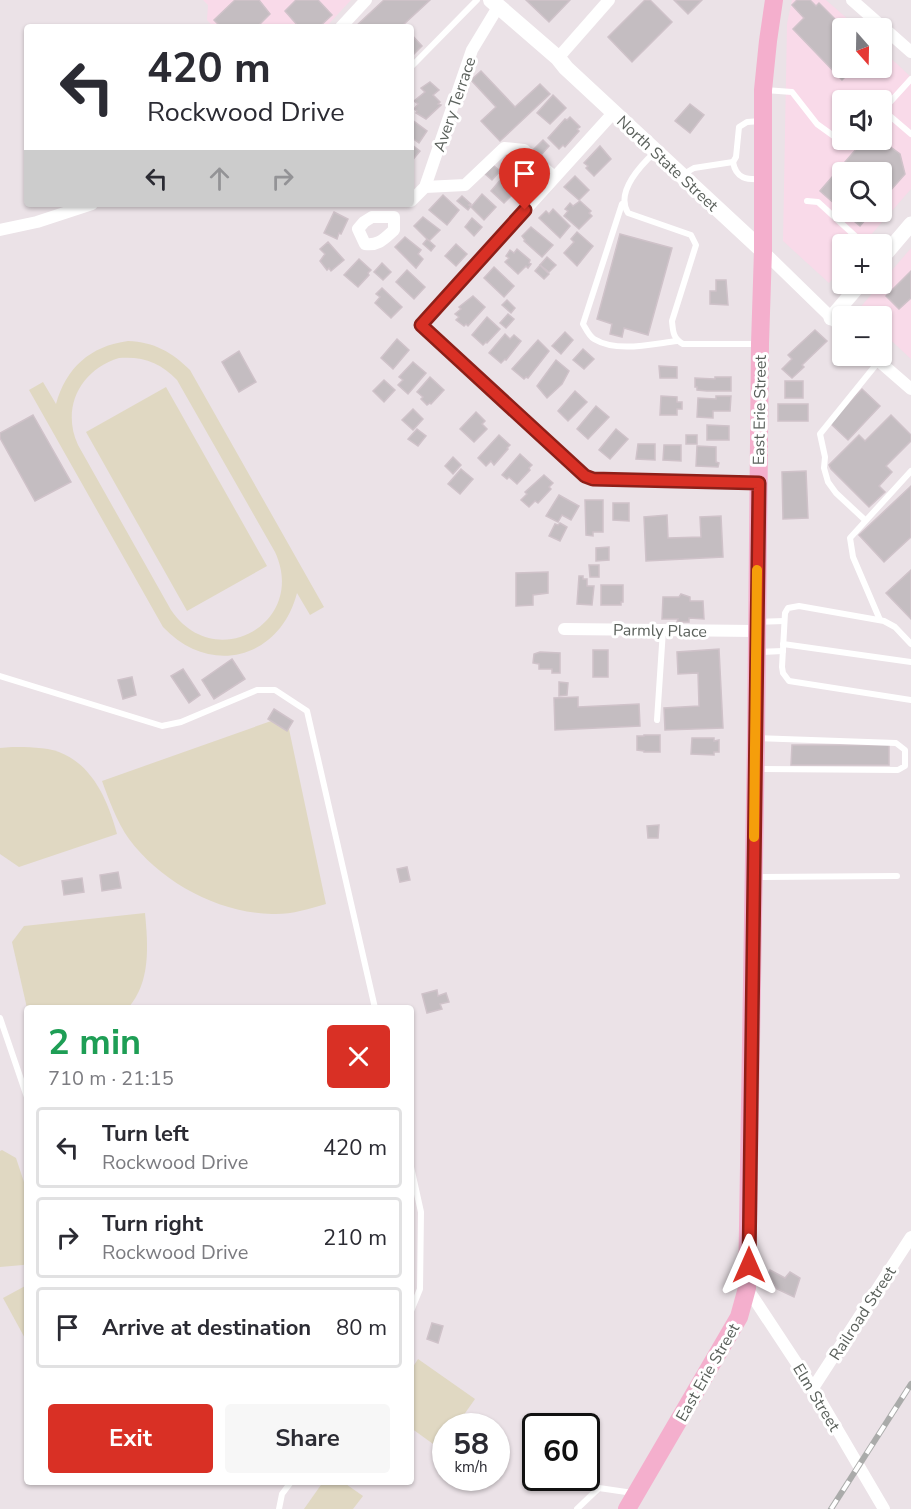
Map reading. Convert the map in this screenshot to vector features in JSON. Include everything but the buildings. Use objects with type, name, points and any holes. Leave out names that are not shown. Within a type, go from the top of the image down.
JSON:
[{"type":"main road","name":"East Erie Street","points":[[632,1501],[739,1317],[747,1288],[763,251],[763,90],[774,0]]},
{"type":"main road","name":"North State Street","points":[[494,3],[558,58],[763,251]]},
{"type":"street","points":[[344,24],[366,0]]},
{"type":"street","points":[[558,58],[609,0]]},
{"type":"street","points":[[852,0],[911,52]]},
{"type":"street","name":"Avery Terrace","points":[[414,197],[425,187],[472,50],[494,3]]},
{"type":"street","points":[[614,112],[421,325],[585,476],[593,479],[759,483]]},
{"type":"street","points":[[425,187],[465,185],[504,148],[524,150],[554,177]]},
{"type":"street","points":[[0,230],[37,222],[83,207]]},
{"type":"street","name":"Avery Terrace","points":[[394,217],[404,207]]},
{"type":"street","points":[[892,246],[911,224]]},
{"type":"street","name":"North State Street","points":[[763,251],[831,318]]},
{"type":"street","points":[[831,318],[851,294]]},
{"type":"street","points":[[885,366],[911,389]]},
{"type":"street","name":"Parmly Place","points":[[564,629],[663,630],[756,627]]},
{"type":"street","name":"Railroad Street","points":[[813,1388],[911,1237]]},
{"type":"street","name":"Elm Street","points":[[747,1288],[813,1388],[884,1509]]},
{"type":"lane","points":[[414,64],[477,0]]},
{"type":"lane","points":[[892,99],[911,79]]},
{"type":"lane","points":[[763,90],[792,92],[817,124],[832,135]]},
{"type":"lane","points":[[892,118],[911,134]]},
{"type":"lane","points":[[681,175],[694,168],[733,162],[736,157],[739,127],[747,122],[763,121]]},
{"type":"lane","points":[[656,152],[641,165],[623,198],[583,324],[592,338],[604,343],[640,345],[677,341],[683,344],[760,344]]},
{"type":"lane","points":[[733,162],[737,173],[742,178],[763,179]]},
{"type":"lane","points":[[807,201],[818,202],[853,234]]},
{"type":"lane","points":[[623,203],[628,213],[683,232],[695,240],[696,246],[672,321],[677,341]]},
{"type":"lane","points":[[865,520],[836,493],[828,482],[821,439],[822,430],[870,366]]},
{"type":"lane","points":[[880,620],[850,549],[850,538],[911,471]]},
{"type":"lane","points":[[911,644],[895,627],[880,620],[799,606],[788,608],[785,613],[782,667],[789,681],[911,700]]},
{"type":"lane","points":[[756,627],[784,621]]},
{"type":"lane","points":[[657,720],[663,630]]},
{"type":"lane","points":[[756,652],[783,647],[911,663]]},
{"type":"lane","points":[[0,676],[162,726],[181,722],[257,690],[275,690],[306,711],[322,770],[374,1005]]},
{"type":"lane","points":[[755,769],[898,770],[905,766],[905,750],[896,743],[756,738]]},
{"type":"lane","points":[[753,877],[897,876]]},
{"type":"lane","points":[[0,1018],[24,1088]]},
{"type":"lane","points":[[414,1180],[421,1212],[420,1289],[414,1304]]},
{"type":"lane","points":[[279,1509],[282,1494],[289,1485]]},
{"type":"lane","points":[[577,1509],[599,1488],[632,1501]]},
{"type":"shaded area","points":[[203,0],[351,0],[329,24],[211,24],[207,20],[208,5]]},
{"type":"shaded area","points":[[792,0],[826,0],[847,18],[832,18],[832,78],[892,78],[892,59],[911,77],[911,189],[892,211],[892,162],[832,162],[832,222],[882,222],[872,234],[832,234],[832,280],[829,283],[783,241],[787,24]]},
{"type":"shaded area","points":[[911,248],[911,359],[892,341],[892,306],[861,306],[872,294],[892,294],[892,270]]},
{"type":"shaded area","points":[[128,341],[146,343],[169,353],[190,370],[324,607],[310,615],[297,593],[288,615],[276,633],[260,646],[241,654],[222,656],[201,652],[182,643],[163,627],[29,390],[43,382],[56,404],[60,391],[73,370],[91,354],[114,344]],"holes":[[[119,358],[136,358],[151,362],[165,369],[177,380],[275,552],[282,578],[279,600],[268,619],[252,632],[232,639],[210,638],[189,629],[171,610],[78,445],[73,431],[72,417],[73,404],[78,392],[84,381],[94,371]]]},
{"type":"shaded area","points":[[166,387],[267,566],[187,611],[86,432]]},
{"type":"shaded area","points":[[274,720],[289,729],[326,904],[279,914],[231,908],[211,901],[192,892],[157,869],[129,839],[102,781]]},
{"type":"shaded area","points":[[0,748],[54,750],[81,766],[90,775],[104,797],[117,834],[19,867],[0,854]]},
{"type":"shaded area","points":[[145,913],[146,963],[141,987],[135,998],[130,1005],[26,1005],[12,942],[24,926]]},
{"type":"shaded area","points":[[0,1151],[16,1158],[24,1182],[23,1265],[0,1267]]},
{"type":"shaded area","points":[[24,1287],[24,1336],[3,1298]]},
{"type":"shaded area","points":[[418,1359],[475,1399],[465,1413],[432,1413],[432,1443],[414,1430],[414,1365]]},
{"type":"shaded area","points":[[321,1485],[347,1485],[363,1496],[353,1509],[304,1509]]},
{"type":"railway","points":[[831,1509],[911,1384]]},
{"type":"slow traffic","points":[[754,837],[757,570]]},
{"type":"route","points":[[525,210],[421,325],[585,476],[593,479],[759,483],[749,1265]]}]
